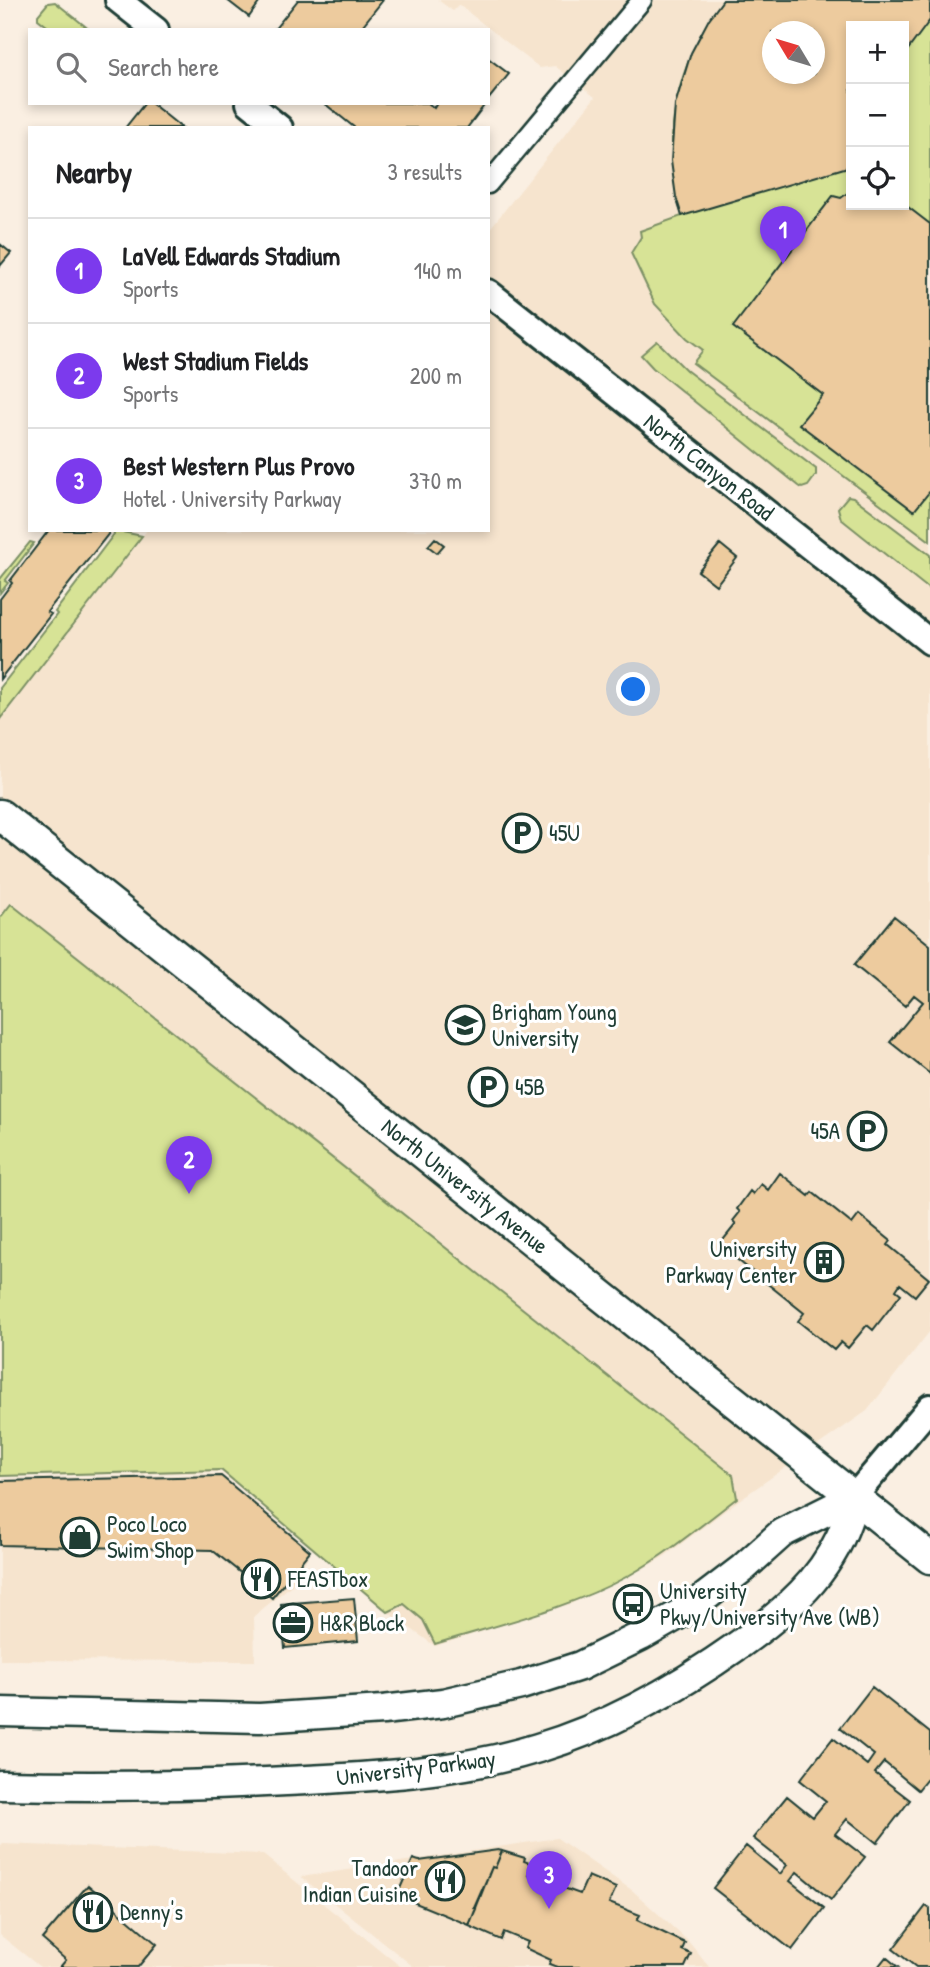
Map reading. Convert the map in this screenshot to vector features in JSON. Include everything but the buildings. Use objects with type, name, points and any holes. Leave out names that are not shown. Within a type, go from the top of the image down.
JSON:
[{"type":"highway","name":"North University Avenue","points":[[0,815],[930,1558]]},
{"type":"main road","points":[[118,0],[153,28]]},
{"type":"main road","points":[[251,105],[278,126]]},
{"type":"main road","name":"North Canyon Road","points":[[490,294],[930,642]]},
{"type":"main road","name":"University Parkway","points":[[0,1712],[260,1718],[383,1710],[443,1703],[521,1685],[580,1666],[641,1636],[692,1606],[743,1568],[782,1533],[854,1497],[930,1407]]},
{"type":"main road","name":"University Parkway","points":[[2,1786],[107,1786],[347,1778],[456,1767],[540,1748],[618,1718],[719,1659],[754,1634],[792,1601],[823,1568],[848,1523],[854,1497]]},
{"type":"street","points":[[490,182],[642,0]]},
{"type":"shaded area","name":"Brigham Young University","points":[[438,0],[930,0],[930,1331],[867,1411],[739,1500],[665,1556],[570,1604],[435,1646],[389,1613],[221,1472],[0,1477],[0,719],[145,532],[490,532],[490,228],[595,97],[555,66],[540,68],[459,5],[453,11]]},
{"type":"shaded area","points":[[221,1474],[311,1551],[294,1583],[254,1616],[255,1661],[0,1660],[0,1479]]},
{"type":"shaded area","points":[[557,1838],[633,1891],[688,1941],[709,1967],[414,1967],[301,1877]]},
{"type":"shaded area","points":[[3,1844],[262,1854],[401,1967],[40,1967],[0,1935],[0,1847]]},
{"type":"green space","points":[[723,0],[930,0],[930,541],[693,363],[703,350],[687,338],[655,304],[631,253],[641,237],[640,231],[682,216],[675,187],[672,131],[683,76],[694,50]]},
{"type":"green space","points":[[55,2],[88,28],[49,28],[38,19],[38,15],[48,3]]},
{"type":"green space","points":[[657,341],[686,370],[816,469],[816,475],[808,486],[799,486],[653,368],[641,355]]},
{"type":"green space","points":[[848,496],[853,497],[930,555],[930,590],[841,519],[838,508]]},
{"type":"green space","points":[[123,532],[142,536],[0,719],[0,688],[114,534]]},
{"type":"green space","points":[[30,542],[34,543],[5,581],[8,583],[0,593],[0,579]]},
{"type":"green space","points":[[11,904],[733,1475],[737,1498],[657,1558],[605,1588],[533,1615],[435,1644],[423,1620],[404,1604],[388,1612],[221,1470],[0,1476],[0,918]]},
{"type":"place","name":"LaVell Edwards Stadium","points":[[783,264]]},
{"type":"place","name":"45U","points":[[522,833]]},
{"type":"place","name":"Brigham Young University","points":[[465,1025]]},
{"type":"place","name":"45B","points":[[488,1087]]},
{"type":"place","name":"45A","points":[[867,1131]]},
{"type":"place","name":"West Stadium Fields","points":[[189,1194]]},
{"type":"place","name":"University Parkway Center","points":[[824,1262]]},
{"type":"place","name":"Poco Loco Swim Shop","points":[[80,1537]]},
{"type":"place","name":"FEASTbox","points":[[261,1579]]},
{"type":"place","name":"University Pkwy/University Ave (WB)","points":[[633,1604]]},
{"type":"place","name":"H&R Block","points":[[293,1623]]},
{"type":"place","name":"Tandoor Indian Cuisine","points":[[445,1881]]},
{"type":"place","name":"Best Western Plus Provo","points":[[549,1909]]},
{"type":"place","name":"Denny's","points":[[93,1912]]}]
